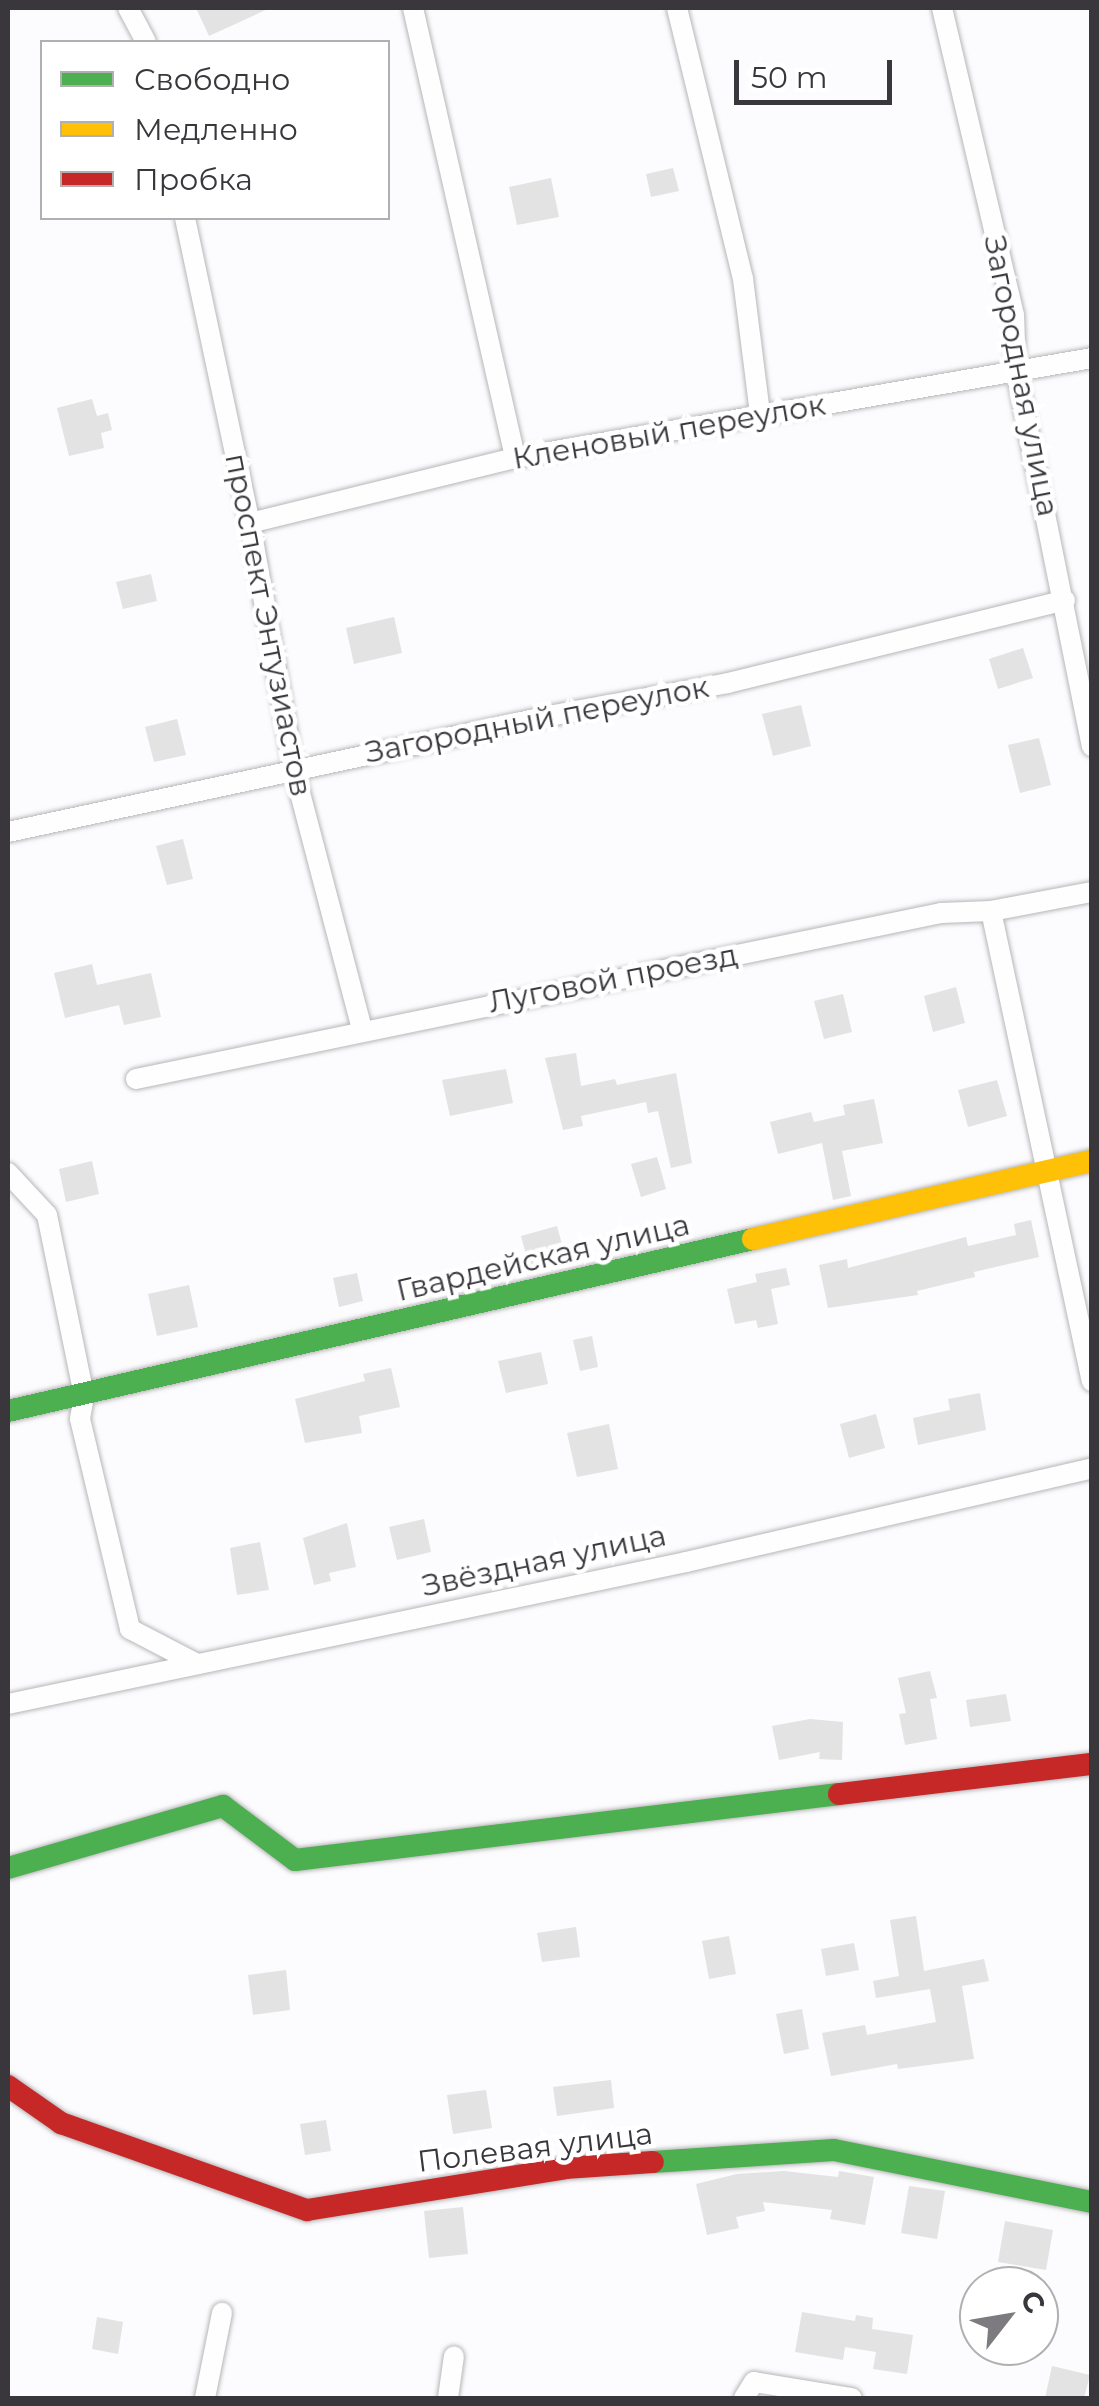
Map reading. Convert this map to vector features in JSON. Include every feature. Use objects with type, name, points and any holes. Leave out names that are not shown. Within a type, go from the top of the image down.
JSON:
[{"type":"street","points":[[128,8],[145,40]]},
{"type":"street","points":[[413,8],[515,458]]},
{"type":"street","points":[[677,8],[743,279],[760,414]]},
{"type":"street","name":"Загородная улица","points":[[942,8],[1014,315],[1016,370],[1092,746]]},
{"type":"street","name":"проспект Энтузиастов","points":[[185,220],[250,523],[294,770],[362,1030]]},
{"type":"street","name":"Кленовый переулок","points":[[250,523],[515,458],[1092,358]]},
{"type":"street","name":"Загородный переулок","points":[[8,832],[728,682],[1065,600]]},
{"type":"street","name":"Луговой проезд","points":[[136,1079],[941,913],[991,911],[1092,892]]},
{"type":"street","points":[[991,911],[1092,1381]]},
{"type":"street","name":"Гвардейская улица","points":[[8,1411],[1092,1161]]},
{"type":"street","points":[[8,1173],[47,1215],[84,1396],[80,1419],[130,1629],[196,1664]]},
{"type":"street","name":"Звёздная улица","points":[[8,1704],[686,1562],[1092,1468]]},
{"type":"street","points":[[8,1868],[222,1806],[295,1860],[1092,1764]]},
{"type":"street","name":"Полевая улица","points":[[8,2086],[62,2123],[307,2210],[566,2168],[834,2150],[1092,2202]]},
{"type":"street","points":[[206,2398],[222,2312]]},
{"type":"street","points":[[448,2398],[454,2356]]},
{"type":"street","points":[[744,2398],[754,2382],[852,2398]]},
{"type":"building","points":[[196,8],[270,8],[209,36]]},
{"type":"building","points":[[673,168],[679,191],[651,197],[646,174]]},
{"type":"building","points":[[551,178],[559,217],[517,225],[509,187]]},
{"type":"building","points":[[92,399],[97,416],[108,413],[112,430],[101,433],[104,448],[69,456],[57,408]]},
{"type":"building","points":[[151,574],[157,601],[123,609],[116,582]]},
{"type":"building","points":[[394,617],[402,653],[354,664],[346,628]]},
{"type":"building","points":[[1023,648],[1033,678],[998,689],[989,659]]},
{"type":"building","points":[[801,705],[811,746],[773,756],[762,714]]},
{"type":"building","points":[[177,719],[186,755],[154,762],[145,727]]},
{"type":"building","points":[[1039,738],[1051,785],[1020,793],[1008,745]]},
{"type":"building","points":[[183,839],[193,879],[167,885],[156,846]]},
{"type":"building","points":[[92,964],[97,985],[151,973],[161,1017],[124,1025],[119,1005],[65,1018],[54,973]]},
{"type":"building","points":[[956,987],[965,1023],[933,1032],[924,996]]},
{"type":"building","points":[[843,994],[852,1032],[824,1039],[814,1001]]},
{"type":"building","points":[[576,1053],[581,1086],[615,1079],[617,1085],[676,1073],[692,1163],[671,1168],[658,1111],[648,1113],[646,1102],[581,1116],[583,1126],[563,1130],[545,1058]]},
{"type":"building","points":[[506,1069],[513,1103],[450,1116],[442,1080]]},
{"type":"building","points":[[997,1080],[1007,1116],[968,1127],[958,1090]]},
{"type":"building","points":[[874,1099],[883,1143],[842,1151],[851,1196],[833,1200],[822,1143],[778,1154],[770,1122],[811,1112],[814,1122],[845,1115],[843,1105]]},
{"type":"building","points":[[657,1157],[666,1189],[641,1197],[631,1164]]},
{"type":"building","points":[[92,1161],[99,1194],[66,1202],[59,1169]]},
{"type":"building","points":[[1031,1220],[1039,1257],[974,1272],[975,1277],[917,1291],[918,1295],[828,1308],[819,1265],[847,1259],[848,1268],[966,1237],[968,1246],[1016,1235],[1014,1224]]},
{"type":"building","points":[[557,1226],[565,1255],[529,1265],[521,1236]]},
{"type":"building","points":[[786,1268],[790,1285],[771,1289],[778,1324],[758,1328],[756,1320],[735,1324],[727,1289],[757,1282],[755,1274]]},
{"type":"building","points":[[357,1273],[363,1301],[339,1307],[333,1278]]},
{"type":"building","points":[[189,1285],[198,1327],[157,1336],[148,1294]]},
{"type":"building","points":[[592,1336],[598,1367],[580,1371],[573,1340]]},
{"type":"building","points":[[541,1352],[548,1384],[506,1393],[498,1361]]},
{"type":"building","points":[[391,1368],[400,1407],[359,1416],[362,1433],[305,1443],[295,1399],[365,1381],[363,1374]]},
{"type":"building","points":[[980,1393],[986,1430],[918,1445],[913,1418],[950,1410],[948,1399]]},
{"type":"building","points":[[876,1414],[885,1448],[849,1458],[840,1424]]},
{"type":"building","points":[[609,1424],[618,1469],[577,1477],[567,1433]]},
{"type":"building","points":[[424,1519],[431,1552],[397,1560],[389,1527]]},
{"type":"building","points":[[347,1523],[356,1567],[329,1573],[331,1581],[314,1585],[303,1538]]},
{"type":"building","points":[[260,1542],[269,1590],[237,1595],[230,1548]]},
{"type":"building","points":[[930,1671],[937,1698],[930,1699],[937,1739],[905,1745],[899,1714],[906,1713],[898,1678]]},
{"type":"building","points":[[1006,1694],[1011,1721],[970,1727],[966,1700]]},
{"type":"building","points":[[810,1719],[843,1722],[842,1760],[819,1759],[820,1752],[779,1760],[772,1726]]},
{"type":"building","points":[[916,1916],[924,1971],[984,1959],[989,1981],[962,1986],[974,2059],[898,2069],[897,2064],[831,2076],[822,2033],[865,2025],[867,2035],[936,2022],[930,1989],[876,1998],[873,1981],[899,1976],[890,1920]]},
{"type":"building","points":[[576,1927],[580,1957],[542,1962],[537,1933]]},
{"type":"building","points":[[729,1936],[736,1974],[709,1979],[702,1941]]},
{"type":"building","points":[[854,1943],[859,1970],[826,1976],[821,1949]]},
{"type":"building","points":[[286,1970],[290,2010],[253,2015],[248,1975]]},
{"type":"building","points":[[802,2009],[809,2049],[784,2054],[776,2014]]},
{"type":"building","points":[[611,2080],[614,2108],[557,2116],[553,2087]]},
{"type":"building","points":[[486,2090],[492,2128],[453,2134],[447,2095]]},
{"type":"building","points":[[326,2120],[331,2151],[305,2155],[300,2124]]},
{"type":"building","points":[[784,2171],[838,2177],[839,2171],[874,2177],[865,2225],[830,2219],[832,2210],[763,2202],[765,2211],[736,2217],[739,2228],[707,2235],[696,2184],[737,2174]]},
{"type":"building","points":[[909,2186],[945,2191],[937,2239],[901,2233]]},
{"type":"building","points":[[463,2207],[468,2254],[429,2258],[424,2211]]},
{"type":"building","points":[[1005,2221],[1053,2230],[1047,2266],[998,2262]]},
{"type":"building","points":[[802,2312],[855,2321],[856,2315],[873,2318],[872,2329],[913,2335],[907,2374],[873,2369],[876,2352],[845,2347],[843,2360],[795,2352]]},
{"type":"building","points":[[97,2317],[123,2322],[118,2354],[92,2349]]},
{"type":"building","points":[[1052,2366],[1090,2375],[1084,2398],[1045,2398]]},
{"type":"traffic: fast","points":[[8,1411],[753,1239]]},
{"type":"traffic: fast","points":[[8,1868],[223,1806],[295,1860],[839,1794]]},
{"type":"traffic: fast","points":[[653,2162],[834,2150],[1092,2202]]},
{"type":"traffic: slow","points":[[753,1239],[1092,1161]]},
{"type":"traffic: jam","points":[[839,1794],[1092,1764]]},
{"type":"traffic: jam","points":[[8,2086],[61,2123],[307,2210],[565,2168],[653,2162]]}]
